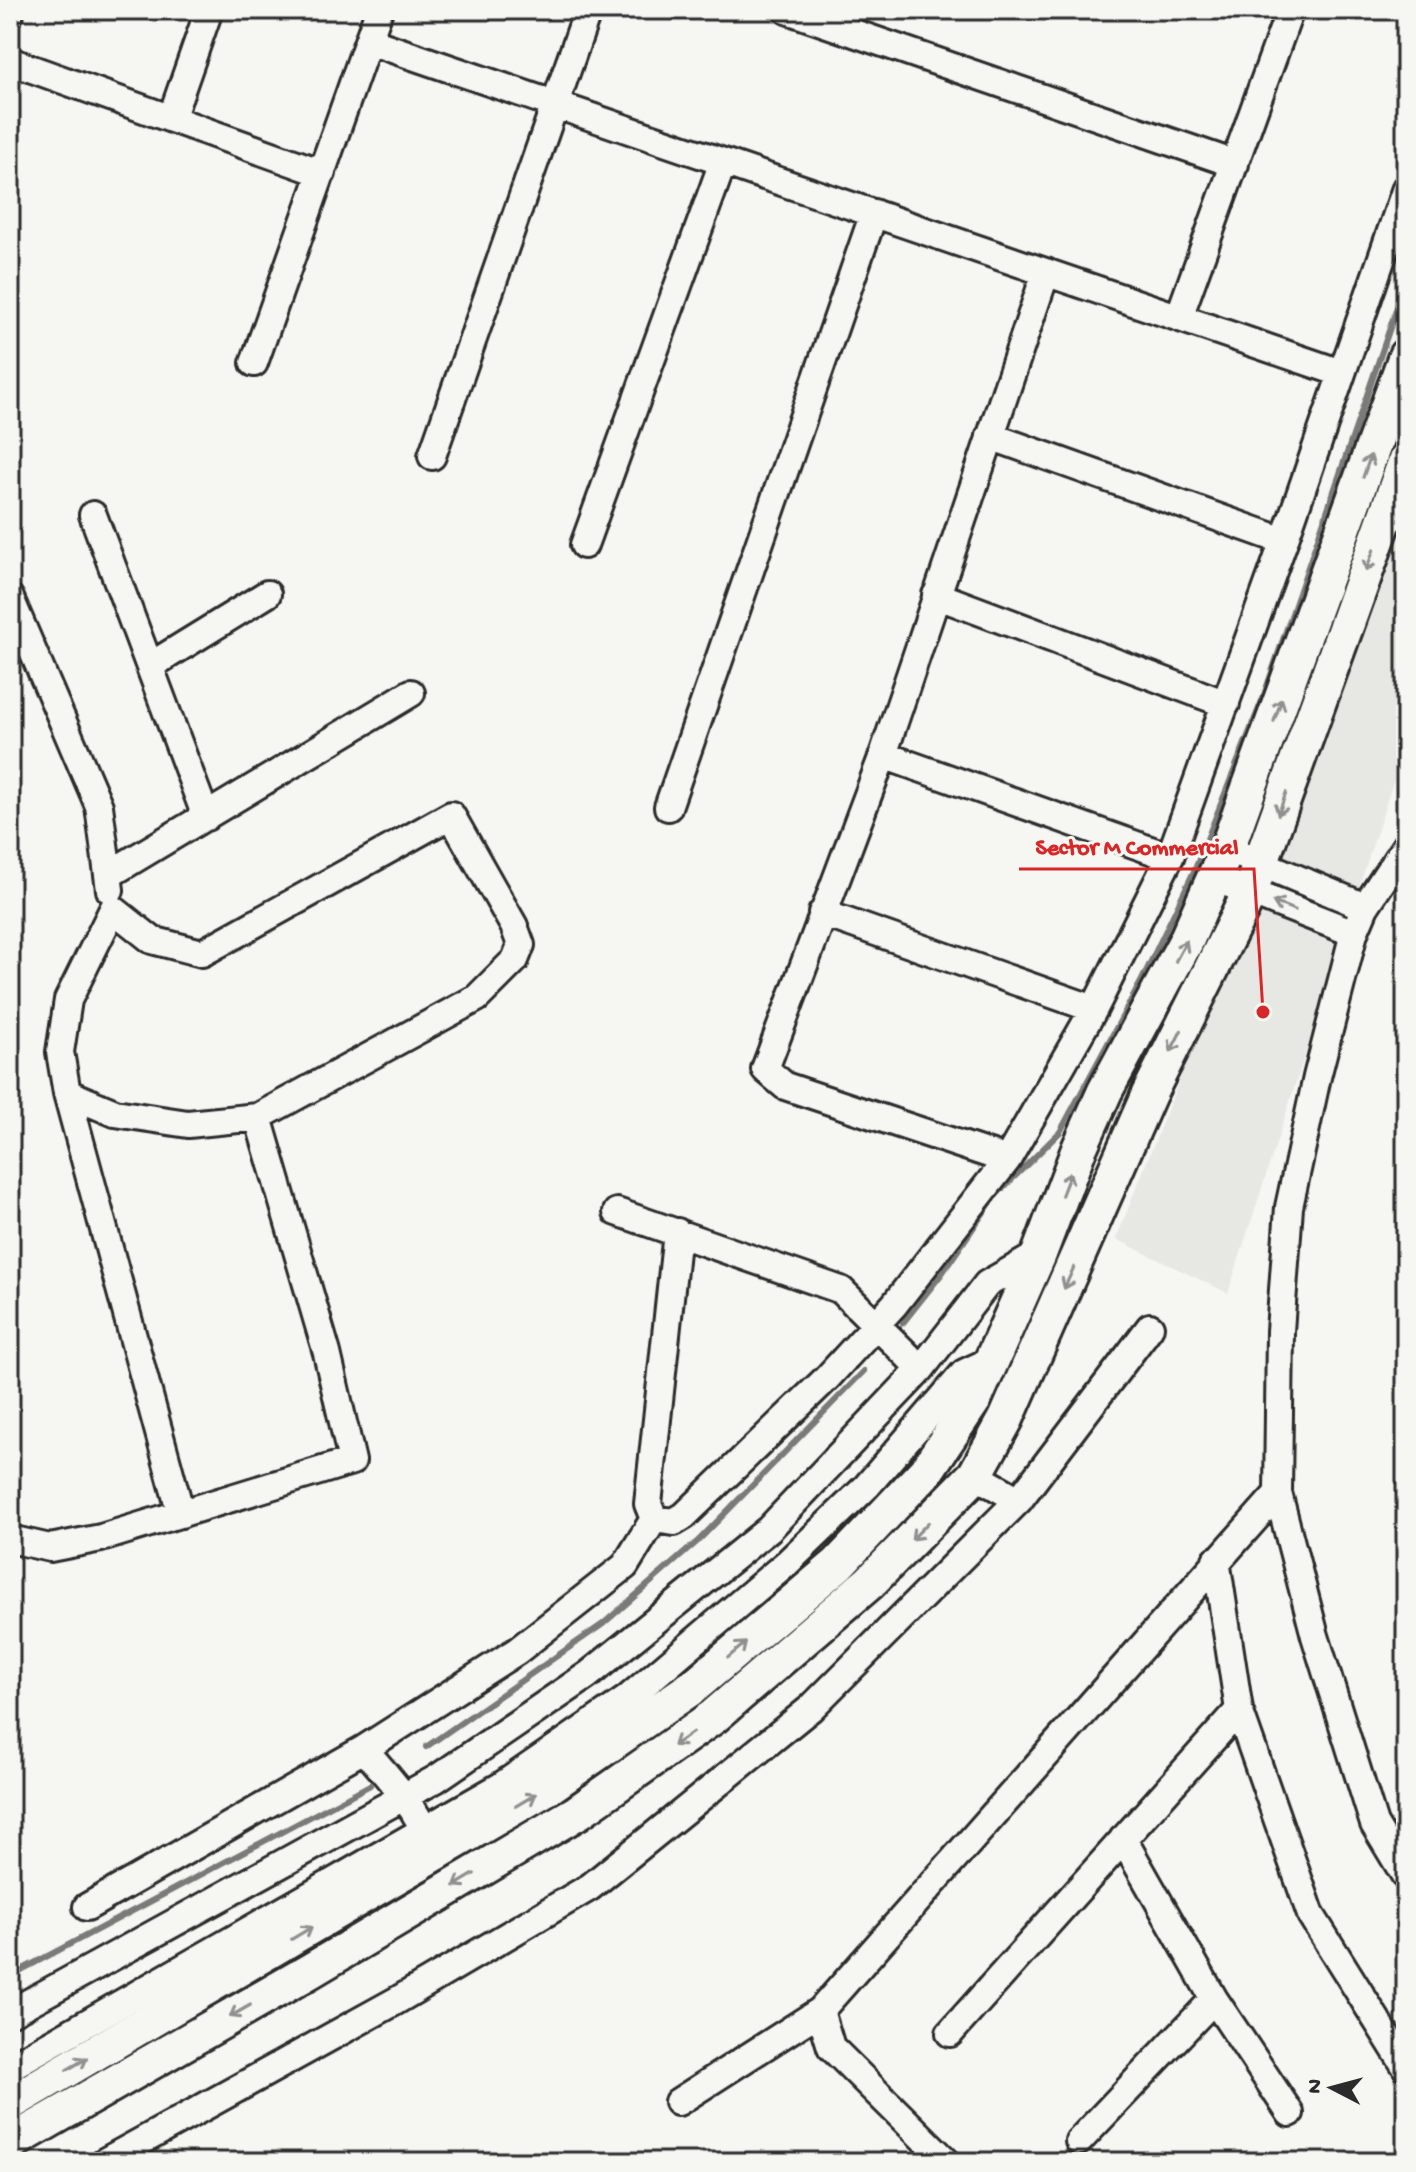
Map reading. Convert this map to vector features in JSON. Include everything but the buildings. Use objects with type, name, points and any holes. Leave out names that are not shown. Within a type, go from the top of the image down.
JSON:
[{"type":"main road","points":[[10,2103],[430,1842],[550,1786],[694,1686],[838,1564],[926,1471],[975,1398],[994,1359],[1105,1091],[1186,941],[1220,863],[1406,356]]},
{"type":"main road","points":[[10,2143],[578,1812],[713,1717],[870,1582],[975,1475],[1006,1419],[1149,1094],[1256,877],[1406,460]]},
{"type":"street","points":[[171,119],[209,10]]},
{"type":"street","points":[[254,363],[379,10]]},
{"type":"street","points":[[432,456],[588,10]]},
{"type":"street","points":[[787,10],[1235,164]]},
{"type":"street","points":[[1179,317],[1290,10]]},
{"type":"street","points":[[369,41],[1341,373]]},
{"type":"street","points":[[10,61],[322,173]]},
{"type":"street","points":[[584,545],[723,162]]},
{"type":"street","points":[[654,1519],[674,1522],[684,1516],[827,1378],[875,1326],[1007,1160],[1094,1009],[1170,857],[1406,188]]},
{"type":"street","points":[[668,807],[874,213]]},
{"type":"street","points":[[1007,1160],[785,1086],[765,1069],[883,755],[1046,272]]},
{"type":"street","points":[[990,436],[1284,541]]},
{"type":"street","points":[[93,515],[206,817]]},
{"type":"street","points":[[150,666],[267,594]]},
{"type":"street","points":[[936,595],[1226,704]]},
{"type":"street","points":[[10,598],[99,806],[113,909],[68,1000],[60,1052],[67,1093],[181,1514]]},
{"type":"street","points":[[108,875],[411,693]]},
{"type":"street","points":[[883,755],[1170,857]]},
{"type":"street","points":[[67,1093],[115,1113],[188,1124],[258,1117],[477,998],[515,960],[521,945],[514,926],[451,815],[202,953],[152,940],[113,909]]},
{"type":"street","points":[[1406,845],[1365,907],[1354,933],[1317,1077],[1289,1207],[1280,1331],[1278,1493],[1315,1636],[1374,1824],[1406,1877]]},
{"type":"street","points":[[1220,863],[1256,877],[1365,907]]},
{"type":"street","points":[[1256,877],[1354,933]]},
{"type":"street","points":[[822,913],[1094,1009]]},
{"type":"street","points":[[10,1539],[50,1548],[101,1538],[352,1461],[327,1353],[258,1117]]},
{"type":"street","points":[[617,1212],[841,1290],[921,1369]]},
{"type":"street","points":[[654,1519],[648,1504],[677,1232]]},
{"type":"street","points":[[10,2013],[406,1797],[564,1691],[769,1529],[921,1369],[987,1284],[1039,1254]]},
{"type":"street","points":[[104,2162],[396,2001],[590,1887],[811,1708],[1019,1500],[1150,1327]]},
{"type":"street","points":[[10,2067],[244,1934],[430,1842],[501,1786],[627,1699],[787,1563],[867,1486],[964,1373],[994,1359]]},
{"type":"street","points":[[836,1458],[867,1486]]},
{"type":"street","points":[[975,1475],[1019,1500]]},
{"type":"street","points":[[678,2102],[820,2011],[1278,1493]]},
{"type":"street","points":[[87,1907],[364,1749],[517,1651],[625,1566],[654,1519]]},
{"type":"street","points":[[1216,1560],[1239,1710],[1311,1915],[1406,2067]]},
{"type":"street","points":[[707,1579],[731,1610]]},
{"type":"street","points":[[564,1691],[584,1728]]},
{"type":"street","points":[[950,2033],[1239,1710]]},
{"type":"street","points":[[364,1749],[406,1797],[430,1842]]},
{"type":"street","points":[[1123,1839],[1214,1999],[1290,2113]]},
{"type":"street","points":[[222,1897],[244,1934]]},
{"type":"street","points":[[72,1979],[91,2021]]},
{"type":"street","points":[[1079,2141],[1214,1999]]},
{"type":"street","points":[[820,2011],[831,2047],[947,2162]]},
{"type":"shaded area","points":[[1406,511],[1406,754],[1392,785],[1228,1293],[1116,1239]]},
{"type":"waterway","points":[[903,1323],[941,1275],[995,1196],[1060,1132],[1141,982],[1195,869],[1263,698],[1406,281]]},
{"type":"waterway","points":[[426,1747],[603,1624],[698,1541],[864,1371]]},
{"type":"waterway","points":[[10,1976],[370,1785]]},
{"type":"place","name":"Sector M Commercial","points":[[1263,1012]]}]
